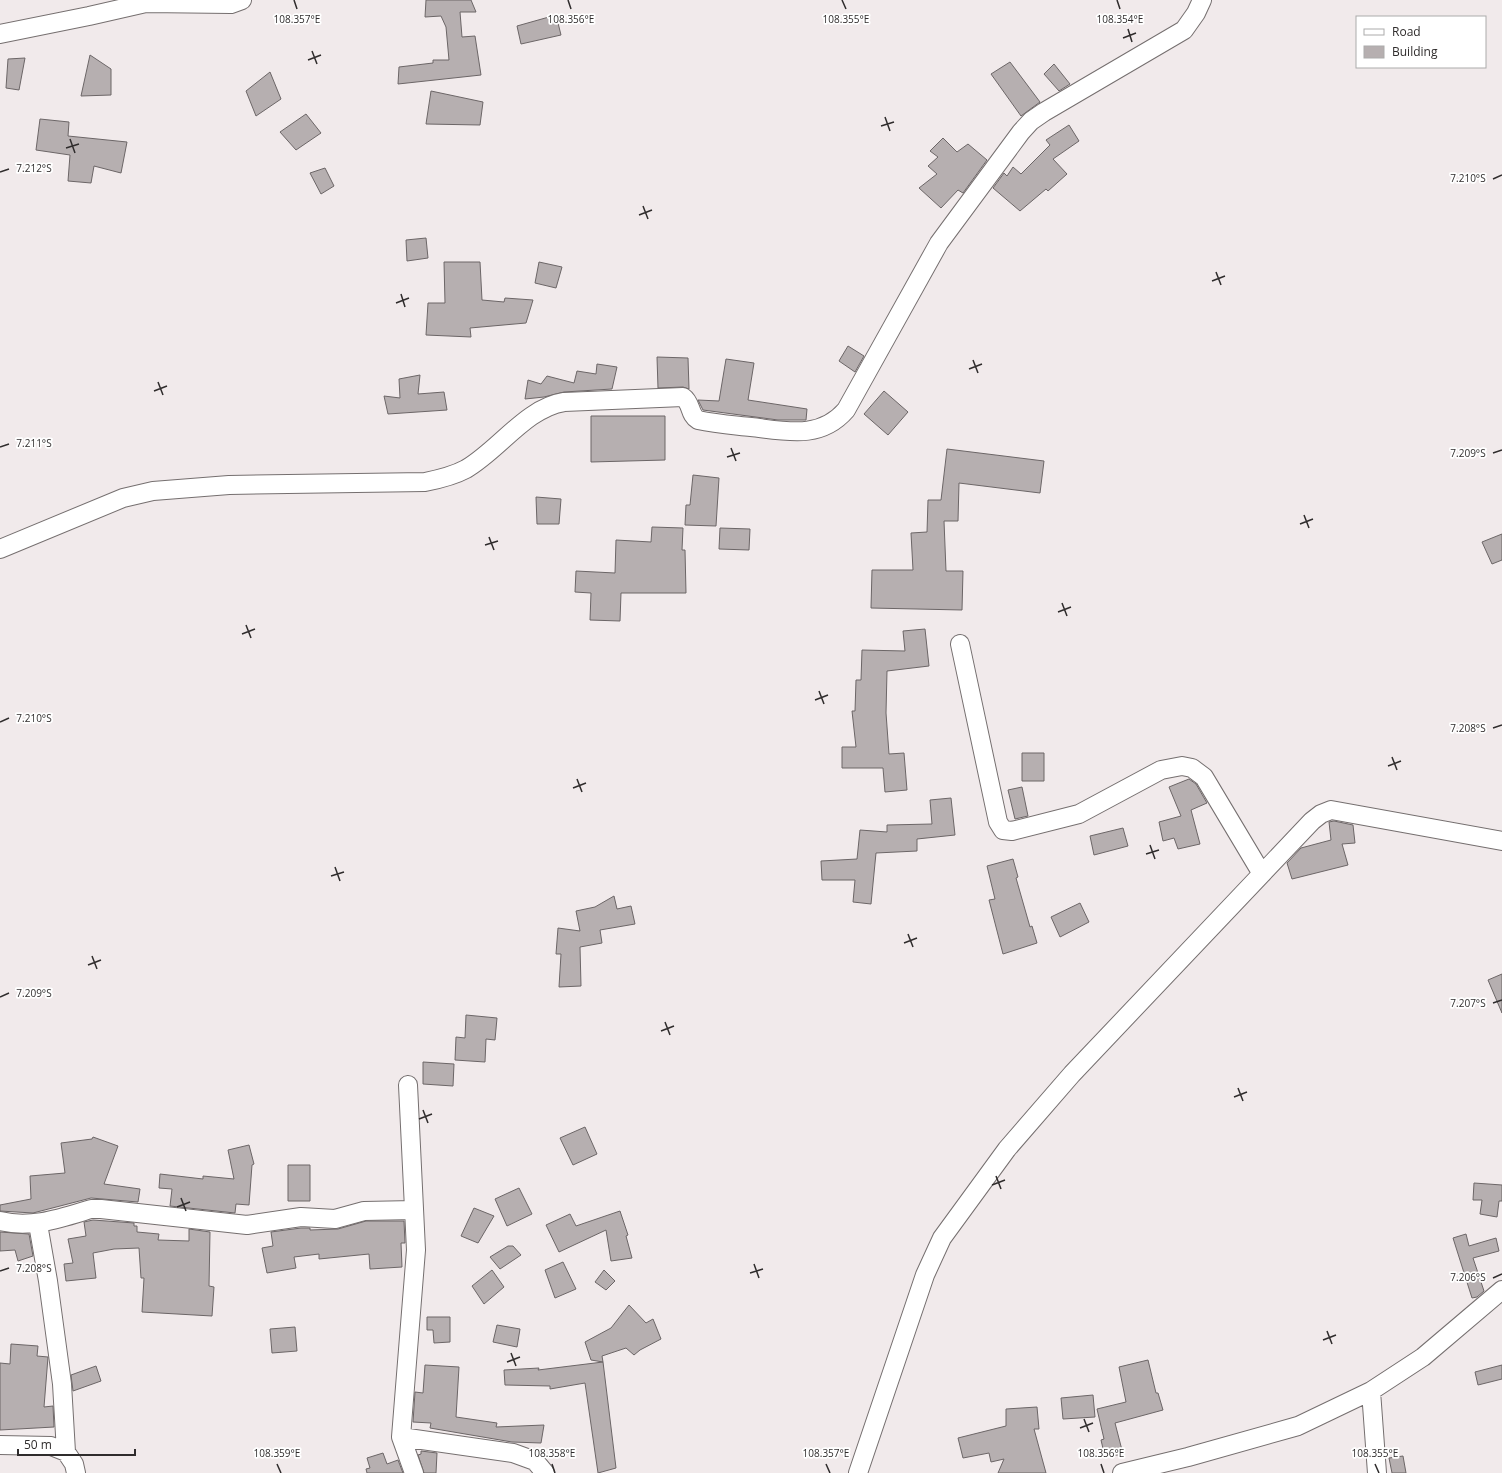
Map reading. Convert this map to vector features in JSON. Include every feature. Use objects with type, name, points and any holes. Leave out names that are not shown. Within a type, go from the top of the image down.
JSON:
[{"type":"street","points":[[0,34],[89,16],[146,2],[231,4],[242,0]]},
{"type":"street","points":[[0,549],[123,498],[153,491],[229,485],[425,482],[441,479],[468,468],[547,406],[564,402],[684,397],[689,402],[694,418],[698,420],[792,432],[808,431],[837,421],[846,410],[939,243],[1021,132],[1031,121],[1044,112],[1184,30],[1196,13],[1202,0]]},
{"type":"street","points":[[960,644],[998,822],[1003,830],[1012,831],[1070,817],[1161,770],[1182,766],[1192,768],[1204,777],[1262,874]]},
{"type":"street","points":[[858,1473],[925,1275],[942,1238],[1007,1149],[1072,1074],[1312,821],[1321,814],[1331,810],[1502,841]]},
{"type":"street","points":[[408,1085],[416,1259],[401,1437],[414,1473]]},
{"type":"street","points":[[0,1221],[11,1224],[38,1224],[96,1209],[247,1225],[301,1217],[335,1219],[364,1211],[414,1210]]},
{"type":"street","points":[[38,1224],[48,1281],[62,1384],[66,1452],[74,1464],[76,1473]]},
{"type":"street","points":[[1122,1473],[1188,1457],[1298,1426],[1371,1391],[1423,1357],[1502,1290]]},
{"type":"street","points":[[1371,1391],[1377,1473]]},
{"type":"street","points":[[401,1437],[513,1453],[534,1461],[545,1473]]},
{"type":"street","points":[[0,1445],[51,1446],[66,1452]]},
{"type":"building","points":[[426,0],[471,0],[476,12],[460,12],[462,37],[475,36],[481,75],[398,84],[399,67],[433,63],[433,60],[449,60],[446,27],[441,16],[425,17]]},
{"type":"building","points":[[556,15],[561,35],[521,44],[517,26]]},
{"type":"building","points":[[90,55],[111,69],[111,95],[81,96]]},
{"type":"building","points":[[25,58],[19,90],[6,88],[8,59]]},
{"type":"building","points":[[1010,62],[1040,102],[1021,116],[991,74]]},
{"type":"building","points":[[1054,64],[1070,84],[1059,91],[1044,74]]},
{"type":"building","points":[[270,72],[281,99],[256,116],[246,91]]},
{"type":"building","points":[[431,91],[483,102],[480,125],[426,124]]},
{"type":"building","points":[[306,114],[321,133],[296,150],[280,132]]},
{"type":"building","points":[[40,119],[69,122],[68,136],[127,142],[121,173],[94,166],[91,183],[68,181],[70,155],[36,150]]},
{"type":"building","points":[[1069,125],[1079,141],[1053,159],[1067,174],[1048,191],[1046,189],[1020,211],[993,188],[1004,173],[1007,176],[1013,167],[1021,174],[1050,145],[1046,140]]},
{"type":"building","points":[[943,138],[957,152],[968,144],[987,160],[963,193],[958,190],[941,208],[919,188],[937,174],[928,166],[938,157],[930,151]]},
{"type":"building","points":[[325,168],[334,186],[321,194],[310,173]]},
{"type":"building","points":[[426,238],[428,258],[407,261],[406,240]]},
{"type":"building","points":[[444,262],[480,262],[482,300],[504,302],[505,298],[533,300],[526,323],[470,328],[471,337],[426,335],[428,303],[445,303]]},
{"type":"building","points":[[539,262],[562,267],[556,288],[535,283]]},
{"type":"building","points":[[848,346],[864,356],[855,372],[839,361]]},
{"type":"building","points":[[657,357],[688,358],[689,389],[683,387],[658,388]]},
{"type":"building","points":[[726,359],[754,363],[748,400],[807,409],[806,420],[778,420],[703,410],[698,400],[719,401]]},
{"type":"building","points":[[597,364],[617,367],[612,389],[564,392],[544,397],[525,399],[528,380],[541,384],[547,376],[574,383],[577,371],[596,374]]},
{"type":"building","points":[[420,375],[418,394],[444,392],[447,410],[388,414],[384,396],[400,398],[399,379]]},
{"type":"building","points":[[884,391],[908,412],[888,435],[864,414]]},
{"type":"building","points":[[591,416],[665,416],[665,460],[591,462]]},
{"type":"building","points":[[947,449],[1044,461],[1040,493],[959,483],[958,521],[944,521],[946,571],[963,571],[962,610],[871,608],[872,570],[913,570],[911,533],[927,532],[928,500],[941,500]]},
{"type":"building","points":[[693,475],[719,478],[716,526],[685,525],[686,505],[690,505]]},
{"type":"building","points":[[536,497],[561,499],[559,524],[537,524]]},
{"type":"building","points":[[652,527],[683,528],[682,550],[685,550],[686,593],[621,593],[620,621],[590,620],[591,593],[575,592],[576,571],[615,573],[616,540],[651,542]]},
{"type":"building","points":[[720,528],[750,529],[749,550],[719,549]]},
{"type":"building","points":[[1502,534],[1502,560],[1492,564],[1482,542]]},
{"type":"building","points":[[925,629],[929,666],[887,671],[886,713],[889,754],[904,753],[907,790],[885,792],[883,768],[842,768],[842,747],[856,747],[852,711],[855,711],[856,680],[861,680],[862,650],[905,651],[903,631]]},
{"type":"building","points":[[1022,753],[1044,753],[1044,781],[1022,781]]},
{"type":"building","points":[[1189,779],[1196,784],[1207,803],[1191,810],[1200,844],[1178,849],[1174,838],[1163,841],[1159,822],[1181,816],[1169,787]]},
{"type":"building","points":[[1022,787],[1028,816],[1015,819],[1008,790]]},
{"type":"building","points":[[951,798],[955,835],[917,839],[917,851],[876,853],[871,904],[853,902],[855,880],[822,880],[821,861],[857,859],[860,830],[887,832],[887,825],[932,824],[930,800]]},
{"type":"building","points":[[1334,821],[1353,825],[1355,843],[1342,844],[1348,865],[1292,879],[1287,863],[1301,848],[1331,840],[1329,822]]},
{"type":"building","points":[[1123,828],[1128,846],[1094,855],[1090,836]]},
{"type":"building","points":[[1013,859],[1018,877],[1016,878],[1030,927],[1032,926],[1037,943],[1003,954],[989,900],[995,899],[987,866]]},
{"type":"building","points":[[614,896],[617,909],[631,906],[635,924],[600,930],[602,943],[580,947],[581,986],[559,987],[561,954],[556,954],[558,928],[580,931],[576,911],[595,907]]},
{"type":"building","points":[[1080,903],[1089,922],[1060,937],[1051,917]]},
{"type":"building","points":[[1502,974],[1502,1013],[1488,980]]},
{"type":"building","points":[[466,1015],[497,1018],[495,1040],[486,1039],[485,1062],[455,1060],[456,1037],[465,1038]]},
{"type":"building","points":[[423,1062],[454,1064],[453,1086],[423,1084]]},
{"type":"building","points":[[585,1127],[597,1154],[573,1165],[560,1138]]},
{"type":"building","points":[[93,1137],[118,1146],[104,1184],[140,1189],[138,1202],[91,1198],[33,1213],[0,1211],[0,1205],[31,1199],[30,1176],[65,1173],[61,1143],[92,1139]]},
{"type":"building","points":[[249,1145],[254,1164],[252,1165],[249,1205],[236,1204],[235,1213],[170,1206],[172,1189],[159,1188],[160,1174],[203,1179],[203,1176],[234,1179],[228,1150]]},
{"type":"building","points":[[288,1165],[310,1165],[310,1201],[288,1201]]},
{"type":"building","points":[[1474,1183],[1502,1185],[1502,1201],[1499,1201],[1497,1217],[1480,1214],[1482,1200],[1473,1200]]},
{"type":"building","points":[[519,1188],[532,1214],[507,1226],[495,1199]]},
{"type":"building","points":[[474,1208],[494,1216],[478,1243],[461,1236]]},
{"type":"building","points":[[620,1211],[628,1235],[626,1236],[632,1258],[611,1261],[606,1230],[559,1252],[546,1225],[570,1214],[576,1226]]},
{"type":"building","points":[[93,1220],[134,1223],[134,1226],[137,1226],[137,1232],[159,1234],[158,1240],[189,1241],[189,1229],[210,1232],[209,1286],[214,1287],[212,1316],[142,1312],[144,1278],[141,1278],[139,1248],[114,1249],[93,1253],[96,1278],[66,1281],[64,1264],[73,1263],[68,1239],[86,1236],[84,1222]]},
{"type":"building","points":[[366,1221],[404,1221],[405,1243],[401,1243],[402,1267],[370,1269],[369,1254],[319,1259],[319,1254],[294,1257],[296,1268],[267,1273],[262,1248],[273,1246],[271,1232],[301,1228],[310,1228],[310,1230],[338,1229]]},
{"type":"building","points":[[0,1232],[29,1234],[33,1256],[18,1261],[15,1250],[0,1251]]},
{"type":"building","points":[[1466,1234],[1469,1246],[1496,1238],[1499,1251],[1473,1258],[1484,1291],[1477,1297],[1472,1298],[1453,1238]]},
{"type":"building","points":[[508,1246],[513,1246],[521,1255],[500,1269],[490,1257]]},
{"type":"building","points":[[563,1262],[576,1289],[555,1298],[545,1270]]},
{"type":"building","points":[[492,1270],[504,1287],[484,1304],[472,1286]]},
{"type":"building","points":[[604,1270],[615,1281],[606,1290],[595,1282]]},
{"type":"building","points":[[629,1305],[646,1323],[653,1319],[661,1339],[640,1350],[634,1355],[626,1348],[602,1356],[603,1362],[591,1360],[585,1342],[611,1328]]},
{"type":"building","points":[[427,1317],[450,1317],[450,1342],[434,1343],[433,1330],[427,1330]]},
{"type":"building","points":[[497,1325],[520,1329],[517,1347],[493,1342]]},
{"type":"building","points":[[295,1327],[297,1351],[272,1353],[270,1329]]},
{"type":"building","points":[[11,1344],[38,1346],[37,1356],[48,1357],[44,1407],[53,1406],[54,1427],[0,1430],[0,1363],[10,1364]]},
{"type":"building","points":[[1148,1360],[1156,1393],[1158,1393],[1163,1410],[1115,1423],[1123,1454],[1105,1457],[1101,1440],[1104,1439],[1097,1409],[1126,1402],[1119,1367]]},
{"type":"building","points":[[603,1362],[616,1468],[598,1473],[585,1383],[550,1389],[550,1386],[505,1385],[504,1370],[539,1368],[538,1370]]},
{"type":"building","points":[[425,1365],[459,1367],[456,1417],[497,1423],[496,1427],[544,1425],[541,1443],[512,1442],[430,1428],[431,1423],[413,1422],[415,1392],[423,1393]]},
{"type":"building","points":[[1502,1365],[1502,1379],[1478,1385],[1475,1372]]},
{"type":"building","points":[[96,1366],[101,1381],[73,1391],[71,1375]]},
{"type":"building","points":[[1093,1395],[1095,1417],[1063,1419],[1061,1398]]},
{"type":"building","points":[[1037,1407],[1039,1429],[1034,1429],[1046,1473],[998,1473],[1004,1459],[991,1462],[989,1453],[963,1458],[958,1438],[1006,1426],[1006,1409]]},
{"type":"building","points":[[421,1451],[437,1453],[436,1473],[424,1473],[418,1455],[421,1454]]},
{"type":"building","points":[[383,1453],[387,1464],[398,1460],[403,1473],[367,1473],[366,1469],[370,1468],[367,1458]]},
{"type":"building","points":[[1403,1456],[1406,1473],[1392,1473],[1389,1458]]}]
